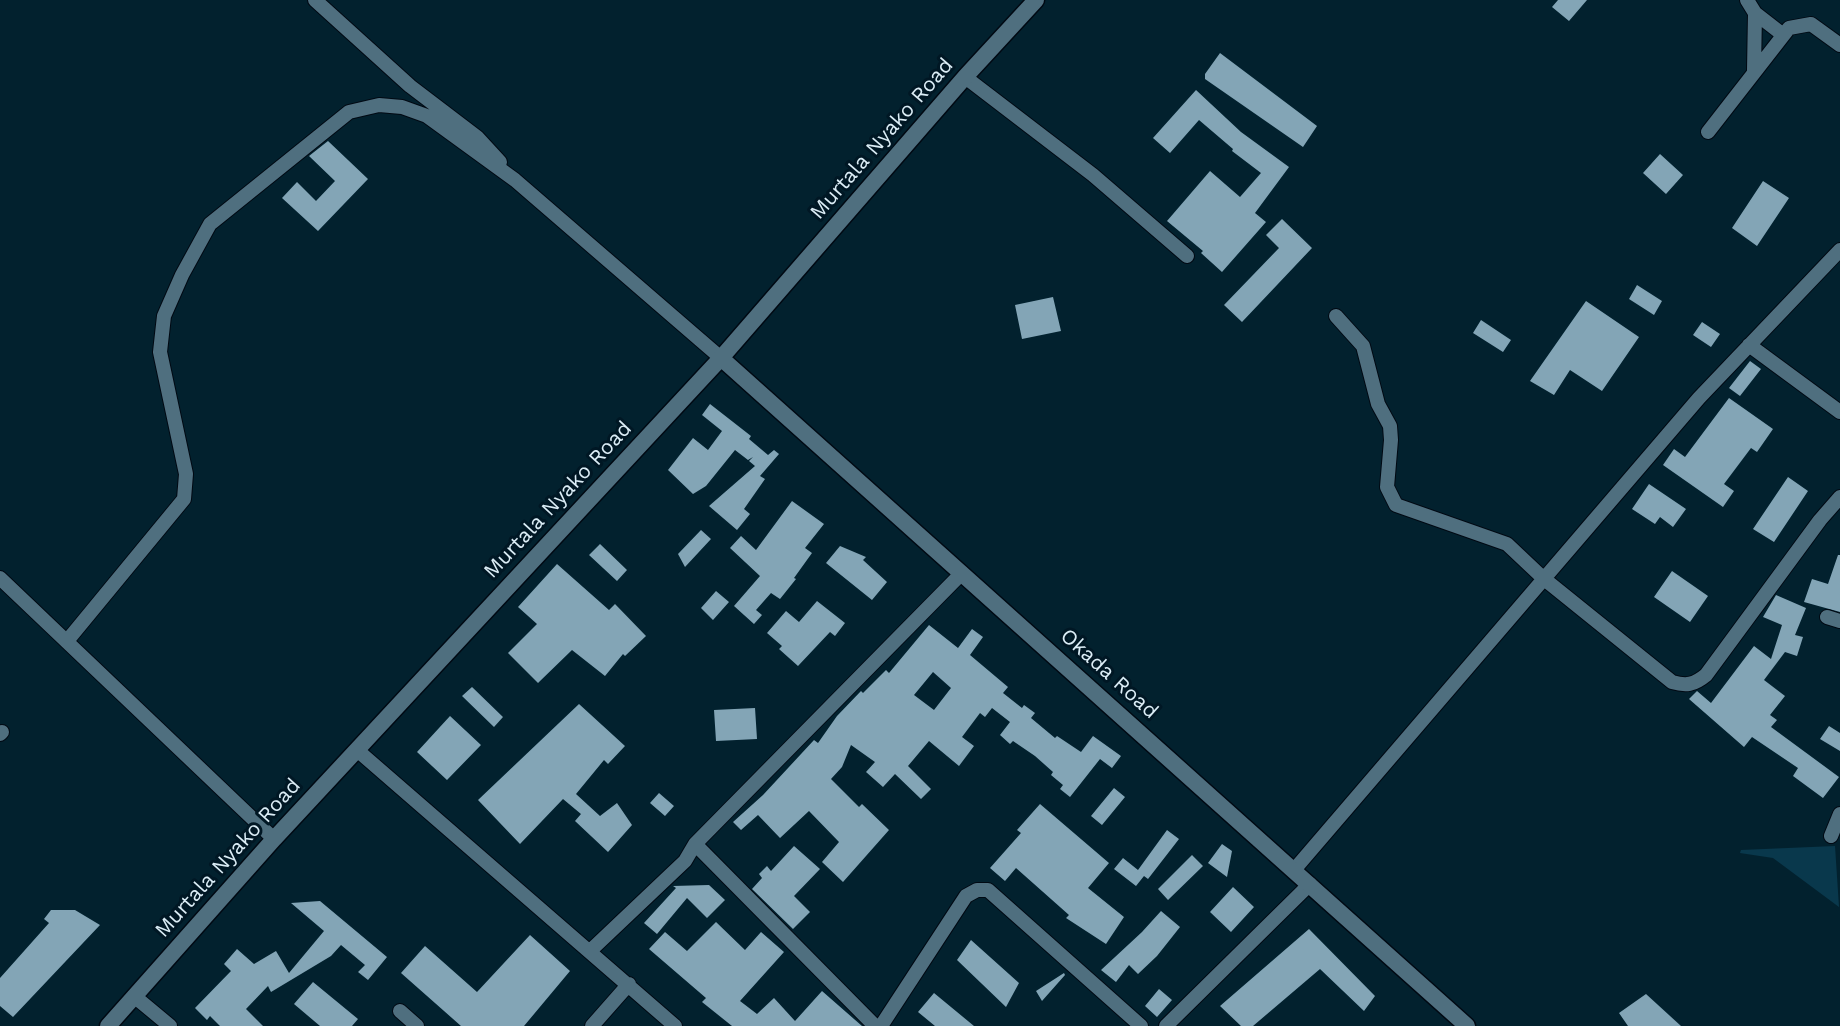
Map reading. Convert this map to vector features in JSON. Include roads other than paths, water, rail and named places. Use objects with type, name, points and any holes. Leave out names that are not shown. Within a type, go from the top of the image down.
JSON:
[{"type":"street","points":[[315,0],[410,86],[477,137],[514,180]]},
{"type":"street","name":"Murtala Nyako Road","points":[[108,1026],[274,839],[721,358],[965,77],[1036,0]]},
{"type":"street","points":[[1747,0],[1755,13],[1782,34]]},
{"type":"street","points":[[1754,70],[1755,13]]},
{"type":"street","points":[[1708,132],[1788,28],[1811,24],[1840,45]]},
{"type":"street","points":[[965,77],[1094,175],[1187,256]]},
{"type":"street","points":[[67,641],[184,499],[186,474],[160,352],[164,316],[182,275],[210,224],[349,112],[379,105],[402,107],[427,116],[514,180],[721,358]]},
{"type":"street","points":[[1294,870],[1699,398],[1840,250]]},
{"type":"street","points":[[1336,316],[1363,346],[1378,404],[1390,426],[1391,440],[1387,478],[1390,497],[1402,508],[1500,540],[1543,578],[1672,682],[1686,686],[1706,675],[1820,520],[1840,497]]},
{"type":"street","points":[[1749,345],[1840,412]]},
{"type":"street","name":"Okada Road","points":[[721,358],[1467,1026]]},
{"type":"street","points":[[590,951],[685,861],[695,844],[962,573]]},
{"type":"street","points":[[0,578],[274,839]]},
{"type":"street","points":[[357,750],[675,1026]]},
{"type":"street","points":[[1831,836],[1840,814]]},
{"type":"street","points":[[695,844],[875,1026]]},
{"type":"street","points":[[1166,1026],[1310,884]]},
{"type":"street","points":[[881,1026],[966,896],[977,890],[987,890],[1142,1026]]},
{"type":"street","points":[[592,1026],[629,984]]},
{"type":"street","points":[[134,996],[170,1026]]},
{"type":"street","points":[[400,1011],[417,1026]]}]
